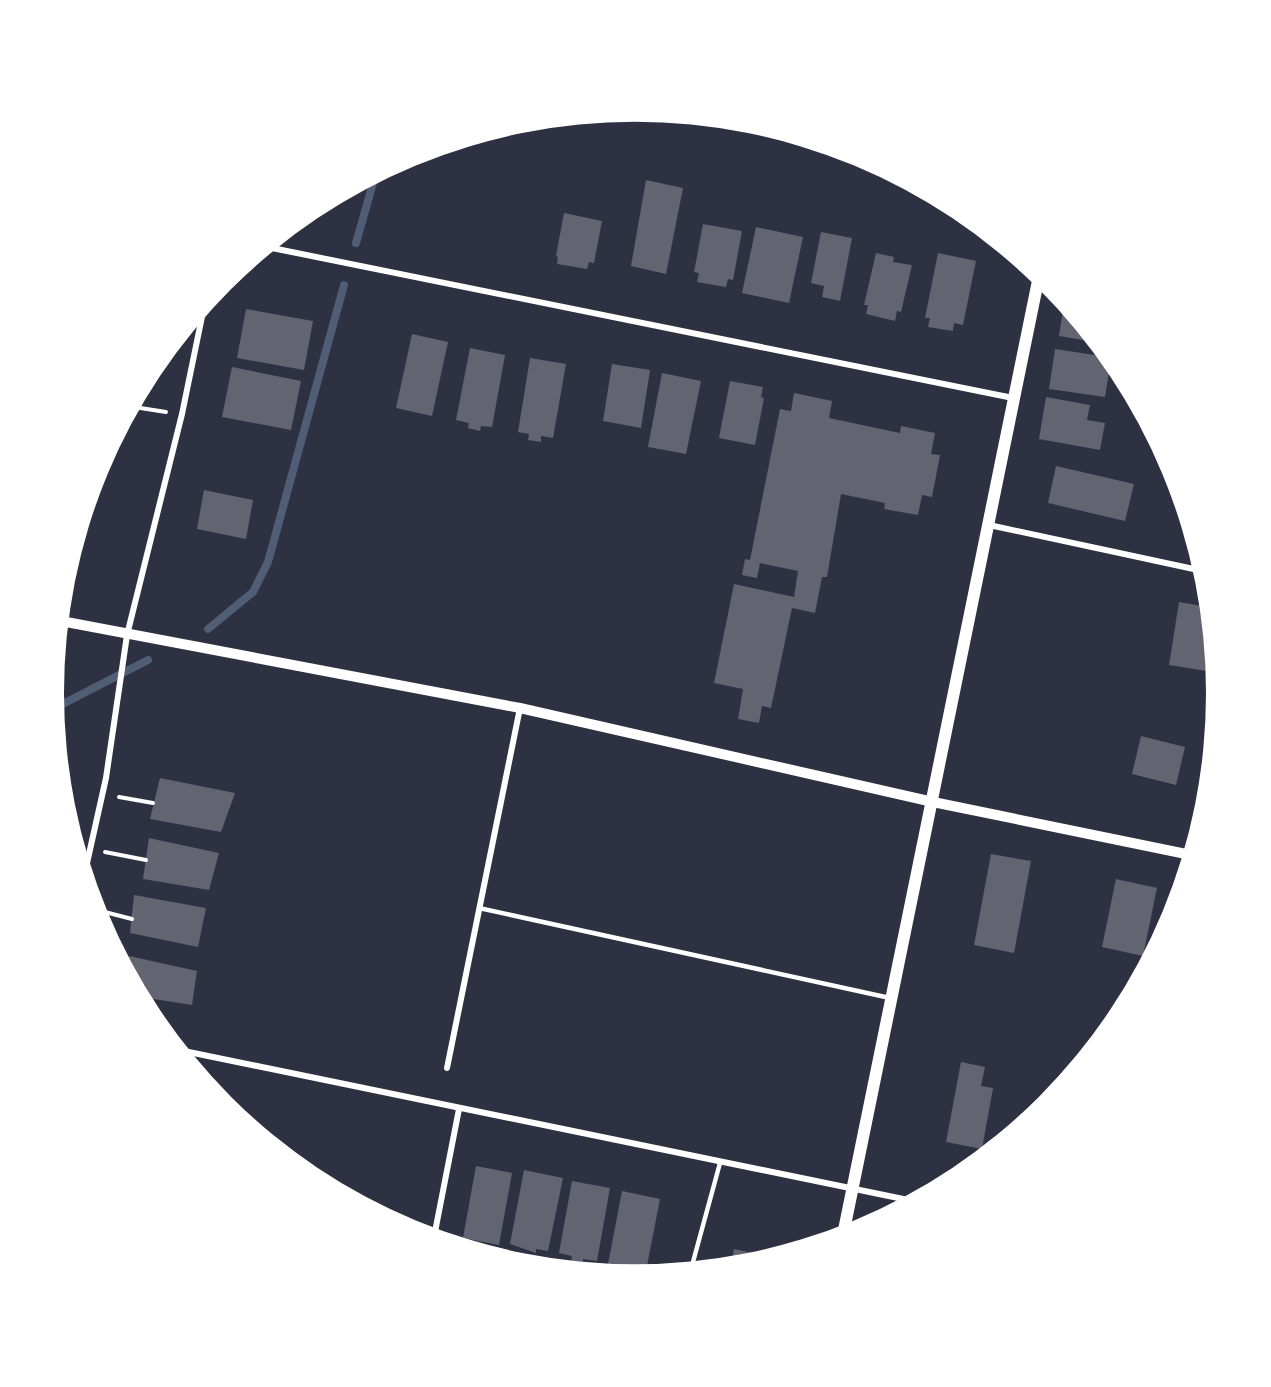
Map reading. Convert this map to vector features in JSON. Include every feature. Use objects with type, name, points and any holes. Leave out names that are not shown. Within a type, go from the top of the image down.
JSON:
[{"type":"main road","points":[[845,1224],[1037,288]]},
{"type":"street","points":[[277,249],[1013,398]]},
{"type":"street","points":[[89,856],[102,794],[127,634],[182,414],[201,324]]},
{"type":"street","points":[[989,525],[1193,569]]},
{"type":"street","points":[[69,623],[520,708],[933,802],[1183,853]]},
{"type":"street","points":[[447,1068],[520,708]]},
{"type":"street","points":[[192,1053],[900,1200]]},
{"type":"street","points":[[436,1228],[459,1109]]},
{"type":"lane","points":[[480,908],[893,998]]},
{"type":"lane","points":[[693,1261],[720,1163]]},
{"type":"path","points":[[141,408],[182,414]]},
{"type":"path","points":[[102,794],[153,802]]},
{"type":"path","points":[[90,850],[146,860]]},
{"type":"path","points":[[108,913],[132,919]]},
{"type":"building","points":[[646,180],[683,188],[666,274],[631,266]]},
{"type":"building","points":[[564,213],[602,221],[594,263],[589,262],[587,269],[557,264],[558,257],[556,256]]},
{"type":"building","points":[[703,224],[742,231],[733,280],[728,279],[726,287],[697,282],[699,273],[694,272]]},
{"type":"building","points":[[756,227],[803,237],[789,303],[742,293]]},
{"type":"building","points":[[821,232],[852,238],[840,301],[822,297],[824,286],[811,283]]},
{"type":"building","points":[[876,253],[894,257],[893,262],[912,265],[901,312],[897,311],[895,321],[866,314],[868,305],[864,305]]},
{"type":"building","points":[[938,253],[976,261],[963,325],[954,323],[953,331],[928,327],[930,318],[925,318]]},
{"type":"building","points":[[246,309],[313,321],[304,370],[237,358]]},
{"type":"building","points":[[1062,314],[1084,340],[1059,336]]},
{"type":"building","points":[[412,334],[448,342],[432,416],[396,408]]},
{"type":"building","points":[[470,348],[505,355],[492,427],[481,426],[480,431],[468,428],[469,423],[456,420]]},
{"type":"building","points":[[1055,349],[1095,355],[1109,374],[1105,397],[1049,389]]},
{"type":"building","points":[[530,358],[566,364],[553,438],[541,436],[541,442],[528,440],[529,434],[518,432]]},
{"type":"building","points":[[612,364],[650,370],[641,428],[603,421]]},
{"type":"building","points":[[232,367],[301,381],[291,430],[222,417]]},
{"type":"building","points":[[662,373],[701,381],[686,454],[648,447]]},
{"type":"building","points":[[730,381],[763,387],[761,397],[764,398],[755,445],[719,438]]},
{"type":"building","points":[[794,393],[832,401],[829,418],[900,433],[901,426],[935,433],[931,454],[940,455],[932,497],[922,495],[918,515],[884,509],[885,503],[841,494],[827,577],[822,577],[815,613],[792,608],[771,708],[762,706],[759,723],[738,719],[743,689],[714,683],[734,584],[794,597],[798,571],[760,563],[757,578],[742,575],[745,559],[750,560],[780,409],[791,411]]},
{"type":"building","points":[[1046,397],[1090,405],[1087,420],[1105,423],[1100,450],[1039,439]]},
{"type":"building","points":[[1056,466],[1134,484],[1125,521],[1048,503]]},
{"type":"building","points":[[204,490],[253,500],[246,539],[197,529]]},
{"type":"building","points":[[1179,602],[1200,606],[1205,671],[1169,665]]},
{"type":"building","points":[[1141,736],[1185,747],[1176,785],[1132,774]]},
{"type":"building","points":[[160,778],[235,793],[221,832],[150,819]]},
{"type":"building","points":[[149,838],[219,853],[209,890],[143,879]]},
{"type":"building","points":[[991,854],[1031,861],[1014,953],[974,945]]},
{"type":"building","points":[[1116,879],[1157,888],[1143,956],[1102,947]]},
{"type":"building","points":[[134,895],[206,908],[198,947],[130,933]]},
{"type":"building","points":[[129,957],[197,971],[192,1005],[153,999]]},
{"type":"building","points":[[961,1062],[985,1067],[981,1086],[993,1088],[982,1148],[946,1142]]},
{"type":"building","points":[[476,1166],[512,1173],[499,1245],[463,1237]]},
{"type":"building","points":[[524,1170],[563,1178],[548,1251],[536,1249],[536,1253],[510,1244]]},
{"type":"building","points":[[572,1181],[610,1188],[597,1261],[583,1259],[583,1262],[571,1261],[572,1256],[559,1253]]},
{"type":"building","points":[[622,1191],[660,1199],[647,1264],[608,1263]]},
{"type":"building","points":[[734,1249],[752,1253],[747,1254],[733,1256]]},
{"type":"waterway","points":[[356,243],[372,187]]},
{"type":"waterway","points":[[208,629],[253,592],[268,562],[344,285]]},
{"type":"waterway","points":[[64,703],[148,660]]}]
